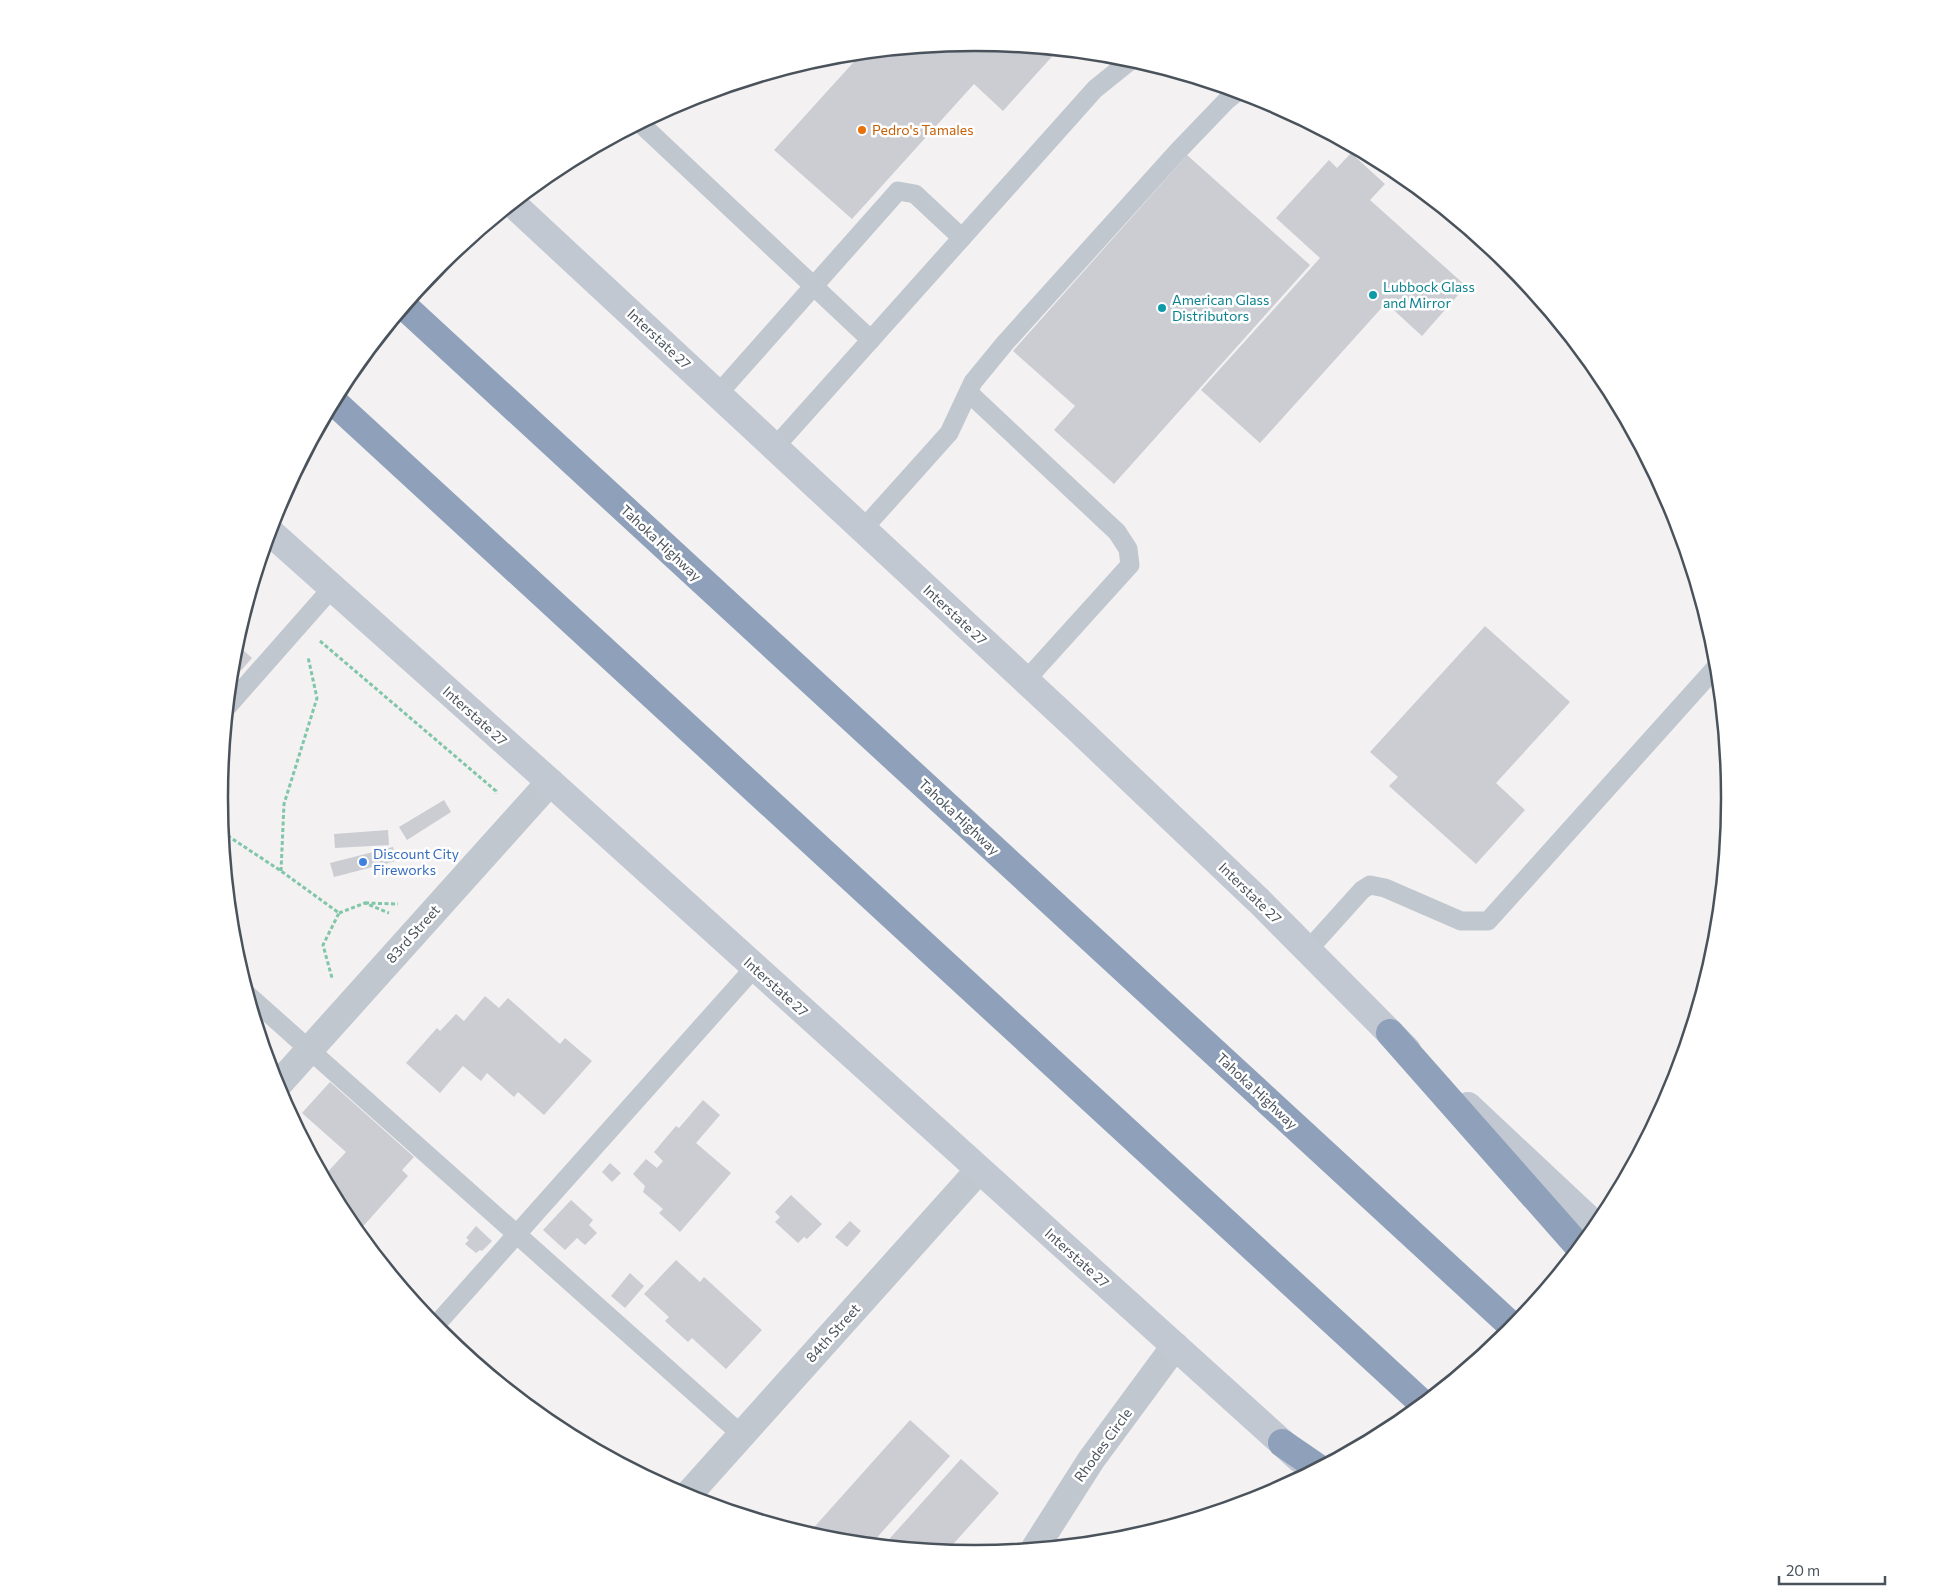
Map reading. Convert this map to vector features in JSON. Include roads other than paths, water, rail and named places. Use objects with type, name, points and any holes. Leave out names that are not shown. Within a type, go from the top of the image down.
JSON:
[{"type":"highway","name":"Tahoka Highway","points":[[409,311],[1507,1322]]},
{"type":"highway","points":[[339,407],[1417,1399]]},
{"type":"highway","points":[[1390,1034],[1575,1242]]},
{"type":"highway","points":[[1282,1443],[1313,1464]]},
{"type":"main road","name":"Interstate 27","points":[[517,208],[1026,680],[1252,894],[1390,1034]]},
{"type":"main road","name":"Interstate 27","points":[[275,537],[550,782],[1282,1443]]},
{"type":"main road","points":[[1390,1034],[1590,1220]]},
{"type":"main road","points":[[1282,1443],[1308,1466]]},
{"type":"street","name":"83rd Street","points":[[283,1079],[550,782]]},
{"type":"street","name":"84th Street","points":[[693,1489],[979,1170]]},
{"type":"street","name":"Rhodes Circle","points":[[1039,1541],[1091,1460],[1175,1346]]},
{"type":"lane","points":[[776,447],[1095,89],[1123,67]]},
{"type":"lane","points":[[863,529],[949,433],[974,382],[1018,328],[1178,150],[1231,97]]},
{"type":"lane","points":[[645,128],[871,340]]},
{"type":"lane","points":[[718,394],[898,191],[915,194],[962,238]]},
{"type":"lane","points":[[968,393],[1117,532],[1128,549],[1130,565],[1026,680]]},
{"type":"lane","points":[[234,699],[332,588]]},
{"type":"lane","points":[[1308,950],[1362,890],[1370,885],[1385,888],[1461,921],[1488,921],[1710,673]]},
{"type":"lane","points":[[440,1320],[754,968]]},
{"type":"lane","points":[[256,1002],[742,1435]]},
{"type":"place","name":"Pedro's Tamales","points":[[862,130]]},
{"type":"place","name":"Lubbock Glass and Mirror","points":[[1373,295]]},
{"type":"place","name":"American Glass Distributors","points":[[1162,308]]},
{"type":"place","name":"Discount City Fireworks","points":[[363,862]]}]
